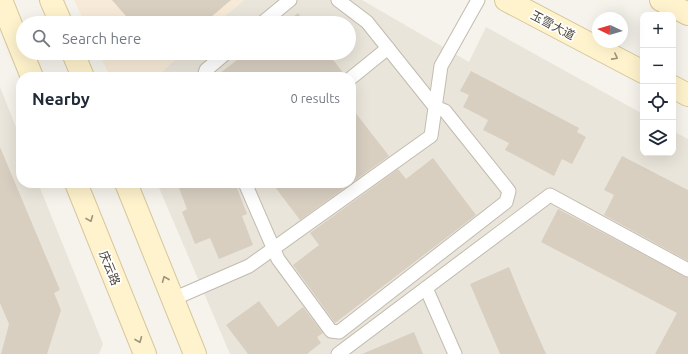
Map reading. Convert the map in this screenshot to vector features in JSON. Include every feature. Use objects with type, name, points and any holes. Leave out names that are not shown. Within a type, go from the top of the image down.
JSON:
[{"type":"main road","points":[[1,0],[16,37]]},
{"type":"main road","points":[[51,0],[58,16]]},
{"type":"main road","name":"玉雪大道","points":[[506,0],[640,70]]},
{"type":"main road","points":[[661,0],[688,14]]},
{"type":"main road","points":[[25,60],[30,72]]},
{"type":"main road","points":[[76,60],[81,72]]},
{"type":"main road","points":[[676,89],[688,95]]},
{"type":"main road","name":"庆云路","points":[[78,188],[145,354]]},
{"type":"main road","points":[[128,188],[195,354]]},
{"type":"lane","points":[[271,16],[290,0]]},
{"type":"lane","points":[[247,188],[278,259],[331,331],[339,332],[506,202],[509,191],[445,111],[435,107],[367,22],[338,0]]},
{"type":"lane","points":[[173,299],[249,266],[431,136],[440,66],[478,0]]},
{"type":"lane","points":[[356,74],[388,48]]},
{"type":"lane","points":[[205,72],[218,60]]},
{"type":"lane","points":[[347,351],[426,288],[550,195],[688,270]]},
{"type":"lane","points":[[426,288],[454,354]]},
{"type":"shaded area","points":[[74,0],[244,0],[225,16],[82,16]]},
{"type":"shaded area","points":[[244,0],[362,0],[469,62],[486,27],[640,112],[640,156],[676,156],[676,133],[688,139],[688,354],[230,354],[159,188],[356,188],[356,72],[162,72],[175,60],[356,60],[356,16],[225,16]]},
{"type":"shaded area","points":[[102,60],[175,60],[162,72],[108,72]]},
{"type":"shaded area","points":[[0,87],[16,127],[16,188],[40,188],[103,344],[99,354],[0,354]]},
{"type":"building","points":[[112,0],[231,0],[212,16],[126,16]]},
{"type":"building","points":[[237,60],[333,60],[342,72],[221,72]]},
{"type":"building","points":[[471,71],[579,128],[577,132],[586,137],[572,164],[562,159],[554,176],[505,150],[509,143],[483,130],[488,120],[463,107],[469,95],[460,91]]},
{"type":"building","points":[[356,113],[389,156],[356,180]]},
{"type":"building","points":[[0,147],[60,290],[54,293],[61,310],[47,354],[1,354],[9,324],[0,303]]},
{"type":"building","points":[[622,156],[688,190],[688,261],[604,215],[614,195],[604,190]]},
{"type":"building","points":[[433,158],[476,215],[335,323],[293,265],[319,245],[310,233],[398,169],[406,179]]},
{"type":"building","points":[[179,188],[237,188],[247,214],[242,216],[253,245],[219,259],[210,238],[195,244],[182,212],[187,209]]},
{"type":"building","points":[[276,188],[344,188],[300,220]]},
{"type":"building","points":[[558,209],[688,278],[688,354],[655,354],[677,313],[541,242]]},
{"type":"building","points":[[509,267],[546,354],[500,354],[470,284]]},
{"type":"building","points":[[259,301],[278,327],[303,307],[323,333],[317,337],[321,343],[307,354],[248,354],[226,325]]},
{"type":"building","points":[[414,332],[423,354],[362,354]]}]
